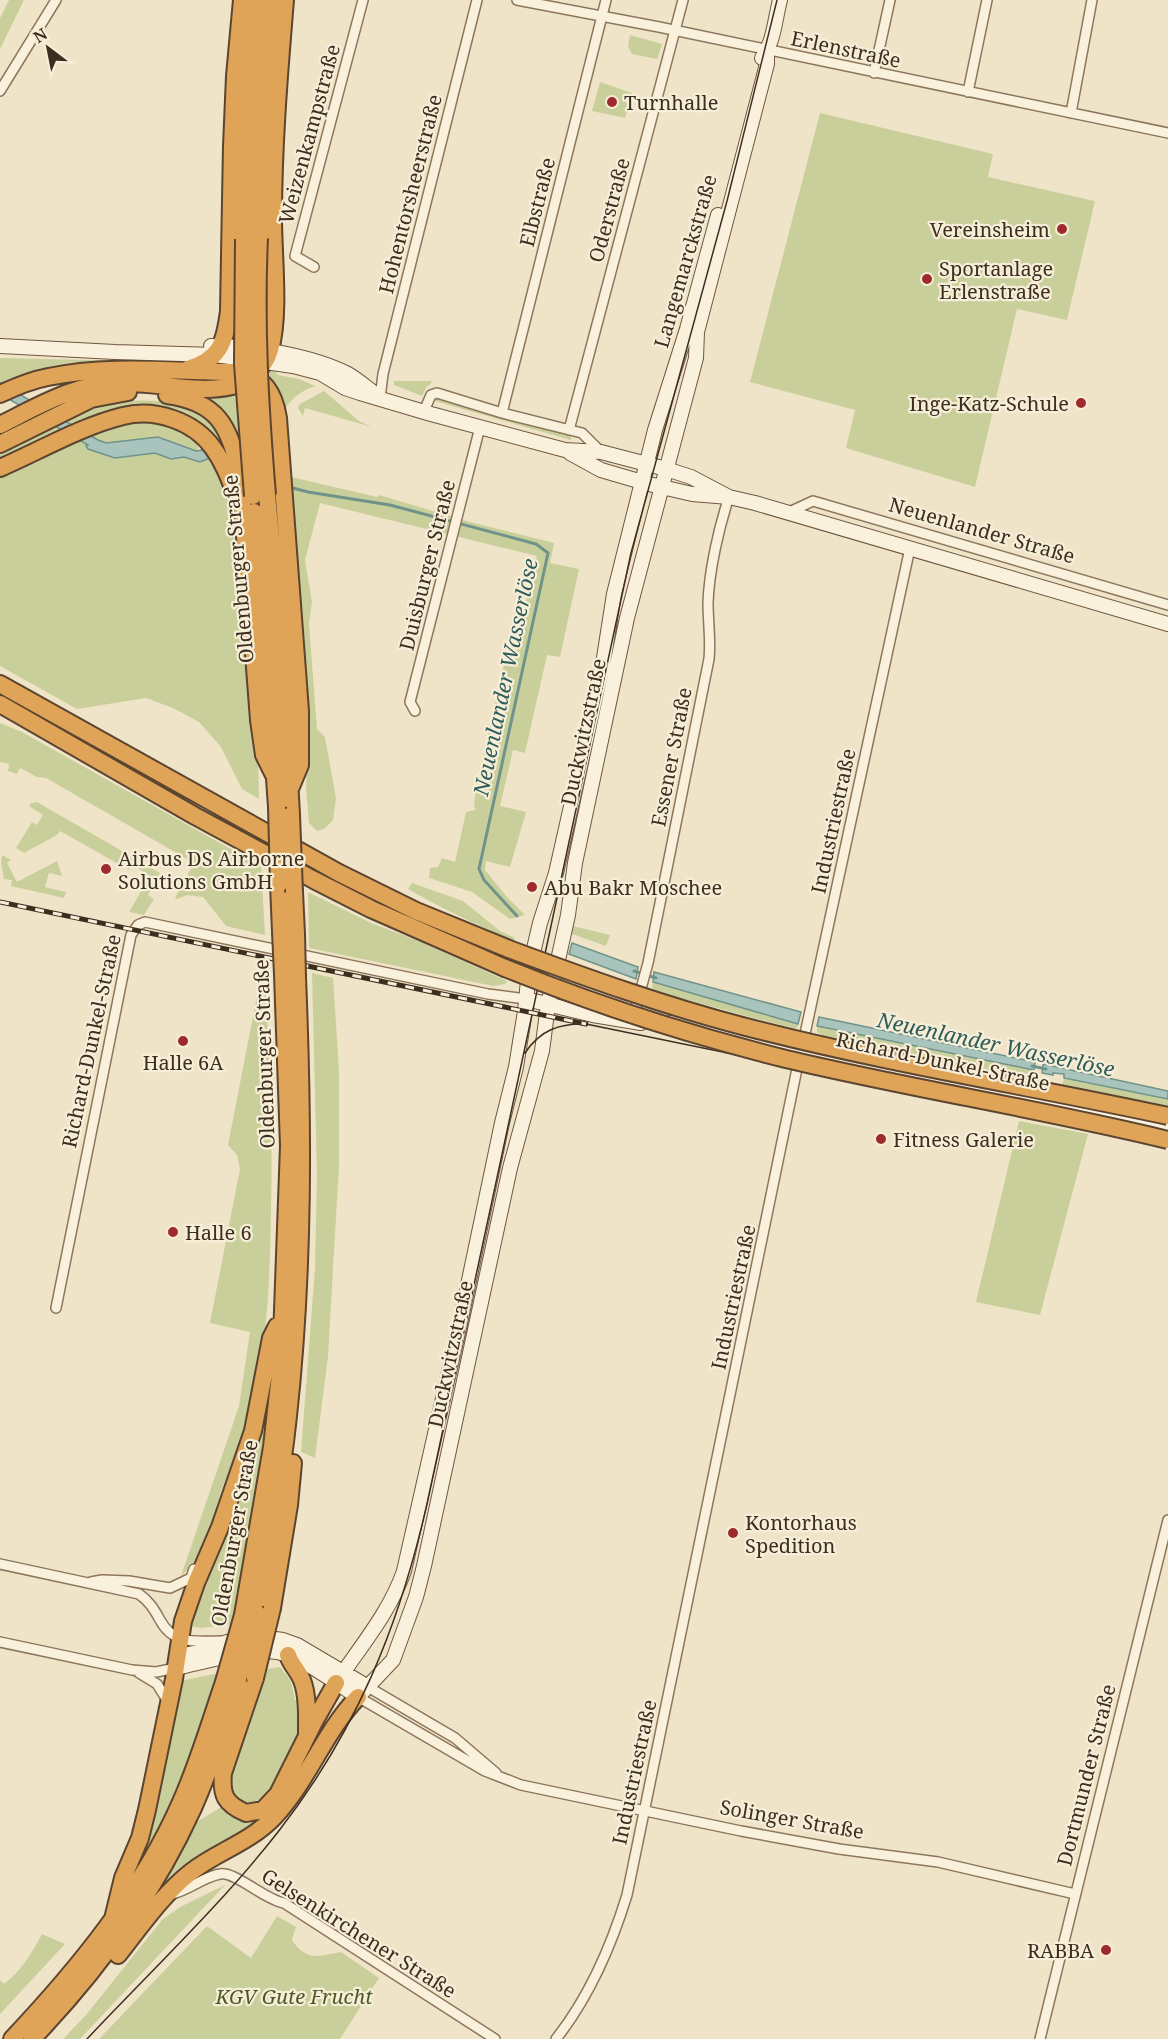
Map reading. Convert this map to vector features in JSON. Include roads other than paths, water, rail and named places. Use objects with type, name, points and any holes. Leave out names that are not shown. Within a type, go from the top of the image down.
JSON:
[{"type":"highway","points":[[181,371],[200,366],[218,350],[225,338],[229,311],[232,134],[242,0]]},
{"type":"highway","name":"Oldenburger Straße","points":[[257,1612],[281,1365],[289,1146],[290,975],[288,933],[279,884],[284,811],[290,789],[280,638],[243,364],[251,239],[249,98],[260,11],[271,0]]},
{"type":"highway","points":[[0,425],[92,399],[130,391],[165,387],[233,386],[254,376],[267,356],[274,301],[275,127],[285,0]]},
{"type":"highway","points":[[6,391],[46,377],[93,371],[239,372],[254,376],[267,388],[273,399],[278,418],[300,711],[300,765],[290,789]]},
{"type":"highway","points":[[0,444],[42,413],[61,394],[101,384],[129,383],[165,387]]},
{"type":"highway","points":[[130,391],[192,400],[215,414],[225,428],[235,453],[240,472],[259,720],[264,755],[275,777]]},
{"type":"highway","points":[[0,468],[89,428],[124,416],[153,413],[190,427],[215,451],[227,473],[243,515]]},
{"type":"highway","name":"Oldenburger Straße","points":[[260,496],[261,578],[275,777],[284,811],[294,892],[288,933]]},
{"type":"highway","points":[[2,685],[339,873],[416,911],[509,949],[641,996],[745,1026],[1030,1089],[1168,1116]]},
{"type":"highway","points":[[0,704],[195,816],[370,909],[505,968],[586,999],[738,1047],[1168,1140]]},
{"type":"highway","points":[[0,714],[54,733]]},
{"type":"highway","name":"Oldenburger Straße","points":[[32,2039],[82,1983],[120,1935],[179,1838],[207,1773],[239,1680],[289,1505],[294,1450],[289,1415],[299,1274],[302,1185],[302,1091],[290,975]]},
{"type":"highway","points":[[113,1919],[123,1878],[140,1838],[169,1703],[183,1622],[196,1583],[220,1527],[253,1431],[272,1338],[284,1312]]},
{"type":"highway","points":[[257,1612],[239,1680],[223,1773],[222,1790],[229,1803],[246,1814],[263,1810],[271,1804],[340,1677]]},
{"type":"highway","points":[[288,1655],[303,1682],[307,1734]]},
{"type":"highway","name":"Oldenburger Straße","points":[[13,2038],[46,2003],[113,1919],[153,1857],[239,1680]]},
{"type":"highway","points":[[82,1983],[109,1965],[167,1894],[192,1872],[248,1840],[272,1819],[311,1769],[344,1713],[363,1692]]},
{"type":"main road","name":"Langemarckstraße","points":[[641,482],[690,318],[760,62],[767,51],[780,0]]},
{"type":"main road","name":"Langemarckstraße","points":[[666,469],[696,358],[698,332],[768,64],[767,51]]},
{"type":"main road","name":"Neuenlander Straße","points":[[0,346],[56,348],[115,344],[218,350],[267,356],[320,373],[345,388],[480,427],[565,450],[601,452],[666,469],[691,477],[729,497]]},
{"type":"main road","name":"Neuenlander Straße","points":[[565,450],[601,470],[641,482],[692,494],[729,497],[1168,624]]},
{"type":"main road","name":"Duckwitzstraße","points":[[363,1692],[393,1660],[420,1584],[508,1179],[542,1051],[548,1005],[568,915],[575,863],[627,618],[666,469]]},
{"type":"main road","name":"Duckwitzstraße","points":[[340,1677],[385,1611],[398,1588],[404,1571],[516,1067],[529,970],[556,873],[603,664],[614,594],[641,482]]},
{"type":"main road","points":[[526,999],[548,1005]]},
{"type":"main road","name":"Richard-Dunkel-Straße","points":[[548,1005],[657,1026],[680,1021],[801,1050],[1168,1129]]},
{"type":"main road","points":[[178,1655],[209,1650],[227,1642],[268,1638],[283,1640],[297,1644],[340,1677]]},
{"type":"main road","points":[[178,1655],[277,1652],[340,1677]]},
{"type":"main road","name":"Solinger Straße","points":[[340,1677],[363,1692]]},
{"type":"street","points":[[0,91],[56,0]]},
{"type":"street","name":"Weizenkampstraße","points":[[314,267],[296,256],[363,0]]},
{"type":"street","name":"Hohentorsheerstraße","points":[[380,398],[383,374],[477,0]]},
{"type":"street","name":"Erlenstraße","points":[[517,0],[1168,133]]},
{"type":"street","name":"Elbstraße","points":[[501,413],[606,0]]},
{"type":"street","name":"Oderstraße","points":[[569,430],[683,0]]},
{"type":"street","points":[[874,73],[890,0]]},
{"type":"street","points":[[968,92],[987,0]]},
{"type":"street","points":[[1071,113],[1092,0]]},
{"type":"street","name":"Neuenlander Straße","points":[[424,411],[431,395],[437,393],[501,413],[582,433],[601,452]]},
{"type":"street","name":"Duisburger Straße","points":[[416,711],[410,702],[480,427]]},
{"type":"street","name":"Essener Straße","points":[[632,1022],[652,943],[709,659],[711,643],[708,603],[721,522],[729,497]]},
{"type":"street","name":"Neuenlander Straße","points":[[787,513],[813,501],[1168,605]]},
{"type":"street","name":"Industriestraße","points":[[556,2039],[593,1981],[619,1922],[627,1895],[801,1050],[910,548]]},
{"type":"street","name":"Richard-Dunkel-Straße","points":[[56,1308],[131,935],[138,925],[145,922],[478,992],[526,999]]},
{"type":"street","name":"Dortmunder Straße","points":[[1040,2039],[1168,1520]]},
{"type":"street","points":[[90,1583],[102,1580],[129,1581],[170,1588],[190,1578],[207,1540],[220,1527]]},
{"type":"street","points":[[0,1564],[139,1594],[154,1610],[178,1655],[156,1672],[132,1670],[0,1642]]},
{"type":"street","points":[[132,1670],[150,1678],[157,1684],[169,1703]]},
{"type":"street","name":"Solinger Straße","points":[[363,1692],[465,1760],[521,1785],[741,1831],[839,1849],[938,1862],[1075,1894]]},
{"type":"street","name":"Solinger Straße","points":[[363,1692],[455,1738],[503,1778]]},
{"type":"street","name":"Gelsenkirchener Straße","points":[[167,1894],[174,1894],[206,1879],[225,1874],[275,1902],[284,1903],[495,2039]]},
{"type":"water","points":[[0,383],[106,443],[158,437],[196,451],[203,450],[210,458],[200,462],[184,457],[171,459],[155,453],[115,458],[88,449],[86,446],[88,445],[0,394]]},
{"type":"water","points":[[572,943],[638,967],[636,979],[569,954]]},
{"type":"water","points":[[654,972],[801,1012],[798,1024],[653,982]]},
{"type":"water","points":[[819,1017],[1035,1062],[1034,1070],[817,1026]]},
{"type":"water","points":[[1043,1064],[1168,1091],[1168,1099],[1064,1078],[1064,1074],[1042,1073]]},
{"type":"waterway","name":"Neuenlander Wasserlöse","points":[[289,487],[390,505],[536,544],[548,553],[479,869],[484,880],[517,916]]},
{"type":"waterway","name":"Neuenlander Wasserlöse","points":[[634,971],[656,978]]},
{"type":"waterway","name":"Neuenlander Wasserlöse","points":[[1032,1066],[1046,1069]]},
{"type":"tram line","points":[[87,2039],[233,1886],[306,1794],[352,1717],[371,1677],[403,1593],[427,1504],[631,553],[727,201],[777,0]]},
{"type":"tram line","points":[[525,1053],[544,1033],[568,1025],[586,1024],[1168,1143]]},
{"type":"railway","points":[[0,902],[586,1024]]},
{"type":"place","name":"Turnhalle","points":[[612,102]]},
{"type":"place","name":"Vereinsheim","points":[[1062,229]]},
{"type":"place","name":"Sportanlage Erlenstraße","points":[[927,279]]},
{"type":"place","name":"Inge-Katz-Schule","points":[[1081,403]]},
{"type":"place","name":"Airbus DS Airborne Solutions GmbH","points":[[106,869]]},
{"type":"place","name":"Abu Bakr Moschee","points":[[532,887]]},
{"type":"place","name":"Halle 6A","points":[[183,1041]]},
{"type":"place","name":"Fitness Galerie","points":[[881,1139]]},
{"type":"place","name":"Halle 6","points":[[173,1232]]},
{"type":"place","name":"Kontorhaus Spedition","points":[[733,1533]]},
{"type":"place","name":"RABBA","points":[[1106,1950]]},
{"type":"park label","name":"KGV Gute Frucht","points":[[294,1996]]}]
